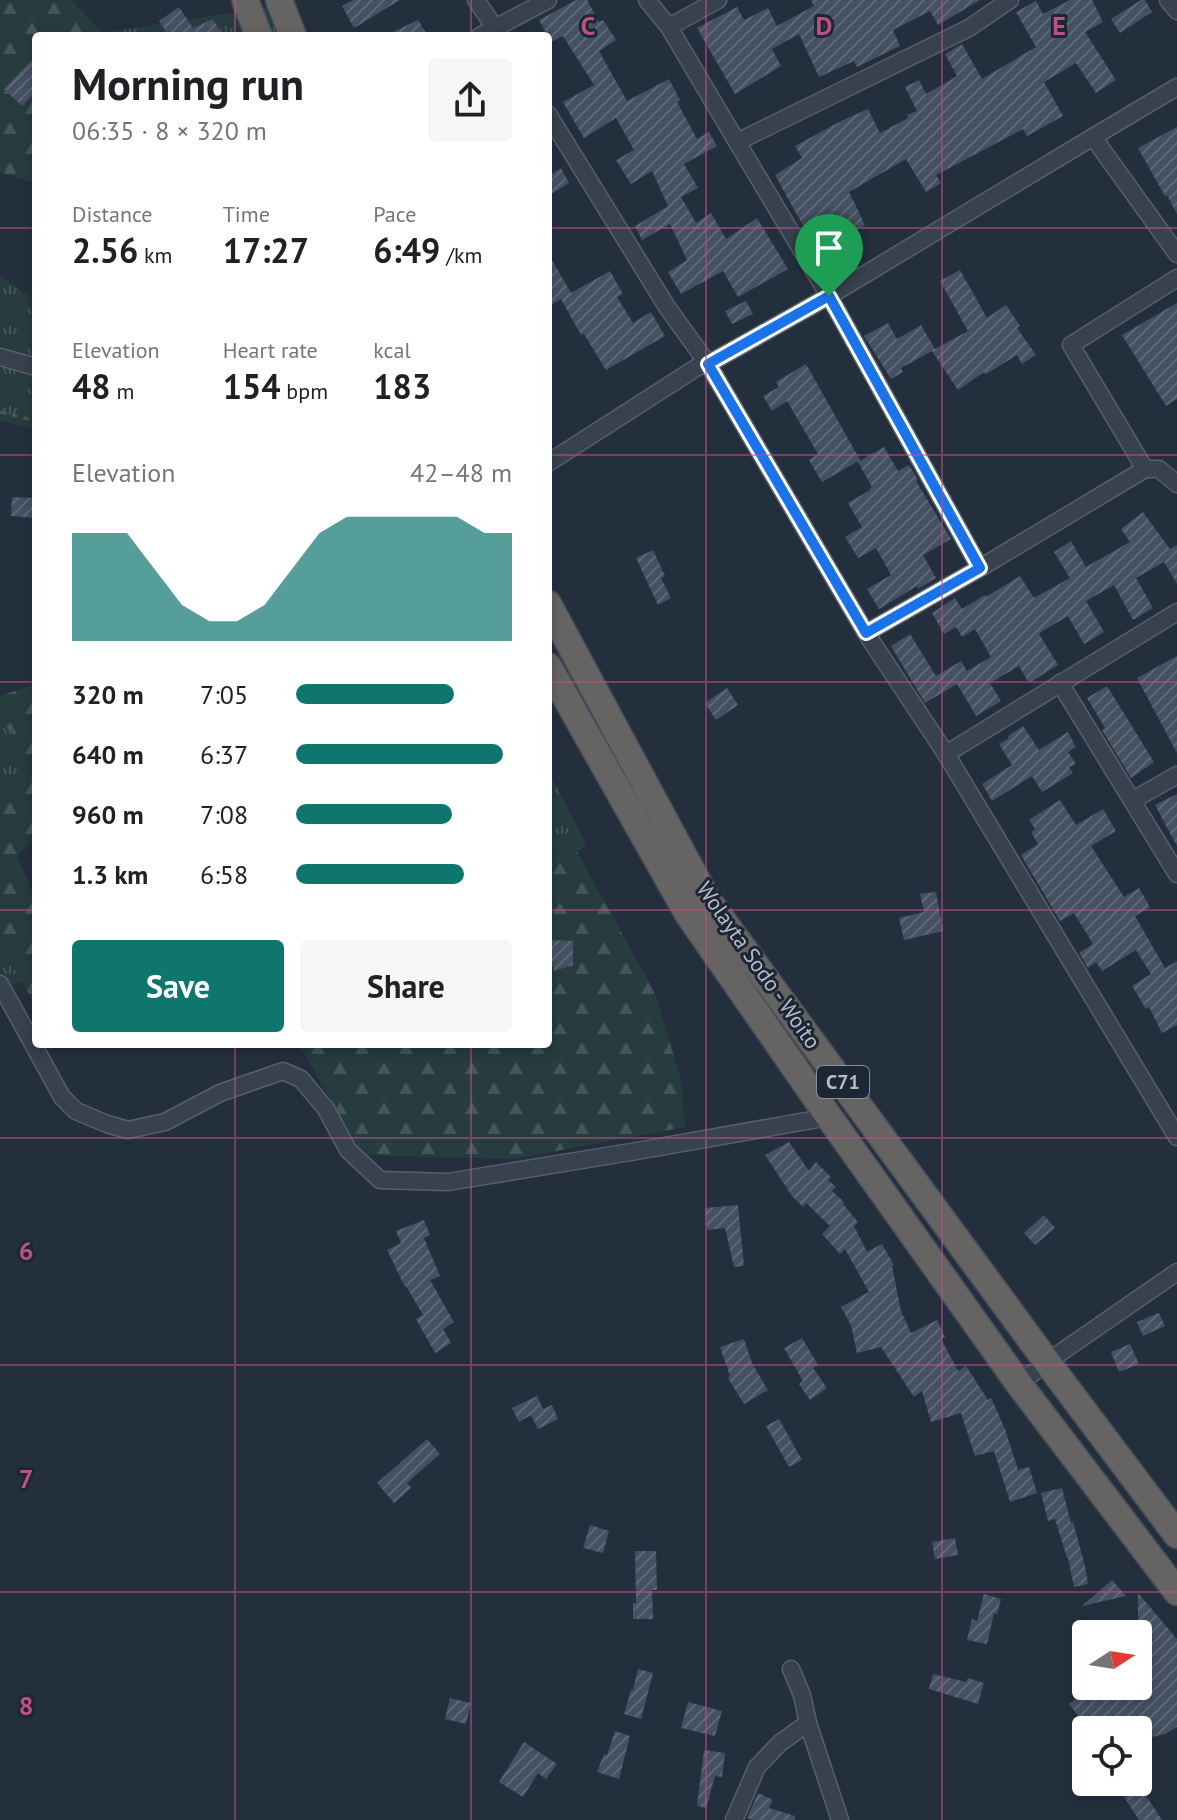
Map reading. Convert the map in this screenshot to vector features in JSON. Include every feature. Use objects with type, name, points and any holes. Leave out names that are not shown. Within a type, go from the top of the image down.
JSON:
[{"type":"highway","points":[[245,0],[257,32]]},
{"type":"highway","points":[[279,0],[291,32]]},
{"type":"highway","name":"Wolayta Sodo - Woito","points":[[552,611],[707,899],[1177,1535]]},
{"type":"highway","name":"Wolayta Sodo - Woito","points":[[552,673],[688,914],[1019,1384],[1177,1592]]},
{"type":"street","points":[[476,0],[492,32]]},
{"type":"street","points":[[494,32],[548,0]]},
{"type":"street","points":[[647,0],[669,27],[829,296],[980,568]]},
{"type":"street","points":[[669,27],[718,0]]},
{"type":"street","points":[[737,142],[969,28],[1010,0]]},
{"type":"street","points":[[1168,0],[1177,11]]},
{"type":"street","points":[[552,460],[699,366],[708,364],[829,296],[1177,87]]},
{"type":"street","points":[[552,120],[667,307],[708,364],[866,633],[946,754],[1172,1116],[1177,1137]]},
{"type":"street","points":[[1093,137],[1177,254]]},
{"type":"street","points":[[1145,469],[1071,345],[1177,278]]},
{"type":"street","points":[[0,357],[32,366]]},
{"type":"street","points":[[866,633],[1145,469],[1159,469],[1177,484]]},
{"type":"street","points":[[946,754],[1177,612]]},
{"type":"street","points":[[1060,683],[1177,874]]},
{"type":"street","points":[[1133,800],[1177,775]]},
{"type":"street","points":[[0,984],[32,1042]]},
{"type":"street","points":[[35,1048],[62,1097],[76,1111],[128,1130],[165,1122],[220,1093],[283,1071],[301,1079],[326,1109],[348,1150],[380,1180],[448,1182],[829,1117]]},
{"type":"street","points":[[1019,1384],[1177,1272]]},
{"type":"street","points":[[791,1669],[802,1695],[808,1723],[840,1820]]},
{"type":"street","points":[[734,1820],[757,1767],[780,1743],[808,1723]]},
{"type":"path","points":[[0,412],[32,420]]},
{"type":"green space","points":[[0,0],[71,0],[102,32],[32,32],[32,183],[0,172]]},
{"type":"green space","points":[[274,6],[283,32],[109,32]]},
{"type":"green space","points":[[0,275],[32,299],[32,428],[0,421]]},
{"type":"green space","points":[[32,685],[32,840],[17,856],[32,891],[32,1000],[0,942],[0,792],[28,787],[26,767],[15,736],[0,722],[0,696]]},
{"type":"green space","points":[[0,722],[15,736],[26,767],[28,788],[0,792]]},
{"type":"green space","points":[[552,778],[586,844],[577,852],[552,856]]},
{"type":"green space","points":[[577,852],[655,993],[681,1080],[685,1127],[513,1159],[363,1155],[301,1048],[552,1048],[552,856]]},
{"type":"green space","points":[[0,942],[22,982],[0,988]]},
{"type":"building","points":[[353,0],[400,0],[354,28],[342,6]]},
{"type":"building","points":[[576,0],[587,0],[599,22],[603,20],[616,40],[599,51],[627,101],[669,79],[680,100],[677,102],[697,139],[709,132],[717,146],[684,164],[698,188],[681,197],[696,223],[711,213],[726,239],[757,218],[788,269],[738,297],[723,271],[681,294],[668,272],[687,260],[670,224],[642,240],[635,226],[668,206],[652,171],[631,184],[616,160],[634,150],[616,118],[584,138],[563,102],[594,85],[563,36],[552,42],[552,32],[546,32],[539,20]]},
{"type":"building","points":[[811,0],[980,0],[938,25],[930,11],[893,30],[900,46],[857,67],[854,61],[819,77],[799,34],[772,49],[781,66],[735,94],[697,28],[737,7],[744,20],[768,8],[777,26],[814,6]]},
{"type":"building","points":[[1070,0],[1092,0],[1103,22],[1085,32],[1116,80],[1096,93],[1076,63],[1044,82],[1063,116],[1027,136],[1023,129],[936,175],[941,183],[926,192],[906,159],[849,192],[865,225],[842,238],[836,227],[811,240],[775,175],[802,158],[795,146],[868,109],[880,133],[908,118],[907,115],[917,111],[905,87],[919,80],[926,94],[957,76],[945,54],[962,44],[982,79],[1036,47],[1016,12],[1036,1],[1043,14]]},
{"type":"building","points":[[1145,0],[1152,12],[1120,33],[1111,19]]},
{"type":"building","points":[[179,7],[193,28],[213,19],[220,32],[166,32],[159,21]]},
{"type":"building","points":[[418,20],[426,32],[392,32]]},
{"type":"building","points":[[32,60],[32,96],[22,106],[4,89]]},
{"type":"building","points":[[1177,127],[1177,214],[1138,148]]},
{"type":"building","points":[[561,168],[569,183],[552,194],[552,174]]},
{"type":"building","points":[[552,260],[571,293],[610,271],[623,294],[617,297],[633,323],[651,312],[665,336],[606,370],[561,299],[552,305]]},
{"type":"building","points":[[960,270],[987,318],[1006,305],[1020,326],[1017,328],[1036,355],[1022,364],[1017,355],[958,390],[932,351],[901,368],[903,372],[891,379],[864,336],[888,323],[897,339],[921,325],[935,349],[968,331],[940,281]]},
{"type":"building","points":[[746,301],[753,314],[732,324],[725,311]]},
{"type":"building","points":[[1177,303],[1177,399],[1166,406],[1122,335]]},
{"type":"building","points":[[806,364],[860,460],[822,482],[809,460],[818,454],[787,401],[772,411],[763,396],[779,387],[776,382]]},
{"type":"building","points":[[884,447],[898,471],[909,465],[951,539],[923,555],[936,578],[879,609],[867,589],[891,575],[876,548],[858,558],[845,537],[862,527],[848,503],[872,487],[858,462]]},
{"type":"building","points":[[12,497],[32,498],[32,518],[11,516]]},
{"type":"building","points":[[1143,512],[1170,549],[1177,545],[1177,584],[1164,562],[1136,578],[1153,608],[1133,620],[1114,585],[1086,601],[1104,632],[1084,644],[1068,616],[1041,632],[1039,634],[1058,665],[1029,683],[1019,666],[990,683],[1001,701],[976,716],[957,684],[925,703],[891,646],[910,634],[936,676],[961,661],[967,671],[991,657],[975,629],[962,637],[956,627],[944,634],[932,613],[955,598],[962,609],[1020,576],[1034,598],[1070,578],[1054,552],[1071,541],[1086,567],[1130,542],[1121,529]]},
{"type":"building","points":[[653,550],[671,598],[658,605],[636,558]]},
{"type":"building","points":[[1177,656],[1177,753],[1137,678]]},
{"type":"building","points":[[1107,686],[1154,762],[1131,778],[1087,698]]},
{"type":"building","points":[[727,688],[738,705],[716,720],[705,703]]},
{"type":"building","points":[[1023,726],[1039,750],[1068,732],[1076,747],[1068,752],[1076,764],[1069,767],[1073,773],[1042,792],[1032,776],[992,801],[982,784],[1012,765],[999,744]]},
{"type":"building","points":[[1177,794],[1177,846],[1155,805]]},
{"type":"building","points":[[1060,800],[1076,825],[1103,809],[1116,831],[1091,846],[1124,897],[1139,888],[1150,907],[1135,916],[1165,968],[1177,961],[1177,1025],[1162,1033],[1149,1007],[1146,1009],[1132,986],[1151,974],[1136,950],[1102,971],[1096,962],[1088,968],[1079,953],[1093,944],[1074,913],[1060,921],[1021,855],[1038,844],[1031,832],[1035,829],[1029,820]]},
{"type":"building","points":[[936,892],[943,931],[904,940],[899,918],[924,912],[920,894]]},
{"type":"building","points":[[552,940],[573,941],[573,965],[554,971]]},
{"type":"building","points":[[789,1142],[809,1171],[816,1162],[831,1177],[828,1180],[836,1187],[832,1191],[858,1222],[854,1226],[867,1252],[882,1244],[894,1265],[901,1311],[911,1333],[937,1320],[945,1337],[941,1339],[958,1371],[966,1366],[988,1400],[991,1398],[1018,1470],[1029,1467],[1037,1493],[1010,1502],[994,1451],[975,1456],[961,1413],[931,1422],[922,1391],[914,1397],[881,1347],[857,1353],[851,1325],[841,1307],[869,1292],[845,1249],[840,1254],[822,1234],[830,1226],[806,1203],[803,1207],[792,1196],[765,1155]]},
{"type":"building","points":[[738,1205],[744,1266],[734,1267],[725,1228],[707,1230],[705,1208]]},
{"type":"building","points":[[1044,1215],[1055,1228],[1035,1245],[1024,1233]]},
{"type":"building","points":[[424,1220],[430,1235],[424,1238],[440,1276],[430,1280],[454,1322],[443,1329],[451,1343],[435,1353],[416,1319],[423,1315],[387,1250],[401,1243],[396,1231]]},
{"type":"building","points":[[1159,1313],[1165,1326],[1143,1336],[1137,1322]]},
{"type":"building","points":[[802,1338],[818,1365],[813,1368],[827,1388],[810,1400],[799,1384],[803,1381],[784,1348]]},
{"type":"building","points":[[744,1339],[752,1363],[768,1390],[744,1404],[728,1378],[730,1376],[720,1347]]},
{"type":"building","points":[[1130,1344],[1139,1364],[1119,1372],[1111,1352]]},
{"type":"building","points":[[537,1396],[543,1409],[552,1405],[558,1419],[538,1429],[531,1415],[519,1422],[512,1408]]},
{"type":"building","points":[[779,1419],[802,1460],[789,1467],[766,1426]]},
{"type":"building","points":[[427,1439],[440,1454],[407,1483],[411,1488],[394,1503],[377,1483]]},
{"type":"building","points":[[1062,1488],[1088,1584],[1074,1587],[1055,1519],[1048,1521],[1041,1493]]},
{"type":"building","points":[[590,1525],[609,1531],[603,1553],[583,1548]]},
{"type":"building","points":[[955,1538],[958,1555],[935,1559],[932,1542]]},
{"type":"building","points":[[635,1551],[656,1551],[657,1590],[652,1590],[653,1619],[633,1619],[633,1603],[636,1603]]},
{"type":"building","points":[[1112,1580],[1126,1596],[1082,1606]]},
{"type":"building","points":[[1138,1593],[1177,1639],[1177,1727],[1152,1737],[1152,1716],[1078,1716],[1069,1704],[1074,1700],[1152,1700],[1152,1620],[1138,1620]]},
{"type":"building","points":[[984,1594],[1001,1599],[997,1614],[994,1613],[987,1644],[967,1640],[972,1619],[977,1621]]},
{"type":"building","points":[[638,1669],[653,1673],[641,1719],[624,1714]]},
{"type":"building","points":[[933,1674],[984,1683],[978,1704],[929,1689]]},
{"type":"building","points":[[450,1698],[471,1703],[466,1724],[445,1719]]},
{"type":"building","points":[[688,1702],[722,1711],[715,1736],[681,1728]]},
{"type":"building","points":[[615,1731],[630,1736],[619,1779],[597,1772]]},
{"type":"building","points":[[524,1742],[557,1764],[546,1779],[538,1773],[523,1797],[499,1782]]},
{"type":"building","points":[[704,1750],[725,1753],[722,1777],[715,1776],[706,1808],[697,1806]]},
{"type":"building","points":[[758,1793],[773,1800],[769,1808],[795,1816],[795,1820],[747,1818]]},
{"type":"building","points":[[1123,1796],[1146,1796],[1162,1820],[1139,1820]]},
{"type":"route","points":[[829,296],[980,568],[866,633],[708,364],[829,296]]}]
